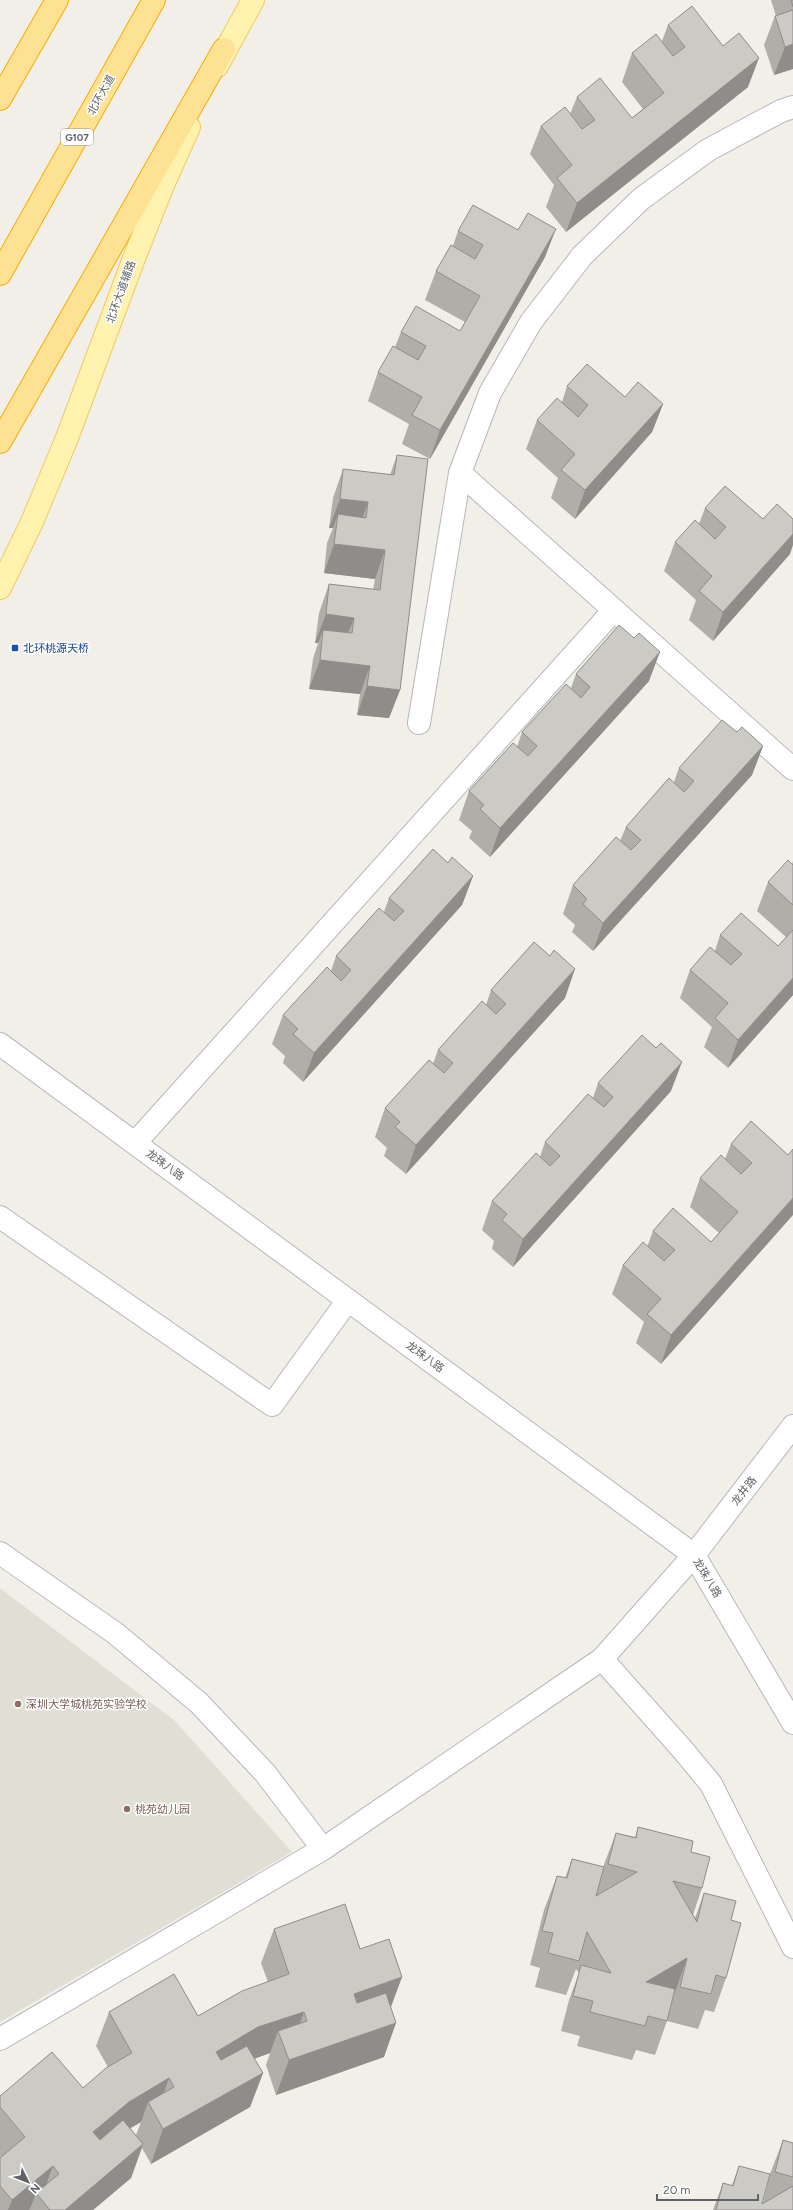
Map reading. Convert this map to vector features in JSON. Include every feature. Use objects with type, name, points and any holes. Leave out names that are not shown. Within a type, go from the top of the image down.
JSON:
[{"type":"highway","points":[[0,99],[57,0]]},
{"type":"highway","name":"北环大道","points":[[0,274],[154,0]]},
{"type":"highway","points":[[0,442],[224,49]]},
{"type":"main road","name":"北环大道辅路","points":[[0,588],[32,522],[67,438],[163,185],[224,49],[252,0]]},
{"type":"street","points":[[419,723],[460,473],[490,393],[531,322],[582,256],[642,199],[708,150],[781,111],[793,107]]},
{"type":"street","points":[[460,473],[793,769]]},
{"type":"street","points":[[135,1143],[614,610]]},
{"type":"street","name":"龙珠八路","points":[[0,1044],[694,1555],[793,1723]]},
{"type":"street","points":[[0,1216],[272,1404],[348,1300]]},
{"type":"street","name":"龙井路","points":[[0,2039],[323,1849],[602,1660],[694,1555],[793,1426]]},
{"type":"street","points":[[0,1553],[115,1633],[199,1703],[265,1773],[323,1849]]},
{"type":"street","points":[[602,1660],[682,1749],[711,1784],[793,1947]]},
{"type":"shaded area","name":"桃苑幼儿园","points":[[0,1588],[175,1721],[292,1852],[0,2022]]},
{"type":"building","points":[[692,6],[723,46],[739,33],[759,58],[577,203],[557,178],[572,165],[541,126],[565,107],[582,129],[595,120],[577,97],[600,78],[632,118],[664,93],[632,53],[656,34],[673,56],[685,47],[668,25]]},
{"type":"building","points":[[793,10],[793,44],[785,47],[775,16]]},
{"type":"building","points":[[473,205],[518,230],[528,213],[556,229],[440,430],[412,415],[422,397],[378,372],[393,346],[418,360],[426,346],[401,332],[416,306],[460,331],[480,296],[436,271],[451,245],[475,259],[483,245],[458,231]]},
{"type":"building","points":[[587,364],[625,397],[638,382],[663,404],[585,490],[561,470],[575,454],[537,420],[557,398],[578,417],[588,405],[567,386]]},
{"type":"building","points":[[397,455],[428,459],[400,690],[367,686],[370,666],[320,660],[323,630],[352,633],[354,618],[326,614],[329,584],[380,590],[385,550],[334,544],[338,514],[366,518],[368,502],[340,499],[343,469],[394,475]]},
{"type":"building","points":[[725,486],[763,519],[777,504],[793,519],[793,534],[723,612],[699,591],[712,576],[675,542],[695,520],[715,539],[726,527],[705,508]]},
{"type":"building","points":[[619,625],[634,638],[639,633],[660,652],[500,828],[480,809],[484,805],[469,791],[513,743],[528,756],[537,746],[522,732],[566,684],[581,698],[590,687],[576,674]]},
{"type":"building","points":[[722,720],[737,732],[742,727],[763,746],[603,923],[583,904],[587,899],[573,885],[616,837],[631,850],[641,840],[626,827],[669,778],[684,792],[694,781],[679,768]]},
{"type":"building","points":[[433,849],[448,863],[452,857],[473,876],[314,1053],[293,1034],[298,1029],[283,1015],[327,967],[341,981],[351,970],[336,956],[379,908],[394,921],[404,911],[389,898]]},
{"type":"building","points":[[788,860],[793,865],[793,905],[768,882]]},
{"type":"building","points":[[741,913],[778,946],[793,930],[793,978],[738,1040],[715,1018],[728,1003],[690,970],[710,947],[731,965],[742,954],[720,935]]},
{"type":"building","points":[[534,942],[550,956],[554,950],[575,969],[416,1145],[395,1127],[400,1122],[385,1108],[429,1060],[444,1073],[453,1063],[438,1050],[482,1001],[496,1014],[506,1004],[491,990]]},
{"type":"building","points":[[642,1035],[656,1048],[661,1043],[682,1062],[523,1239],[502,1220],[507,1214],[492,1201],[536,1153],[550,1166],[560,1156],[545,1142],[588,1094],[604,1107],[613,1097],[598,1083]]},
{"type":"building","points":[[751,1121],[788,1155],[793,1149],[793,1198],[671,1335],[647,1314],[661,1299],[623,1265],[643,1242],[664,1261],[675,1250],[653,1231],[673,1208],[711,1242],[738,1212],[700,1178],[721,1155],[741,1174],[752,1163],[731,1144]]},
{"type":"building","points":[[638,1827],[693,1841],[691,1852],[710,1857],[702,1888],[673,1881],[697,1922],[704,1893],[736,1901],[731,1920],[741,1923],[726,1978],[716,1975],[711,1994],[680,1987],[687,1958],[646,1982],[675,1989],[667,2021],[648,2016],[645,2026],[590,2012],[593,2001],[573,1996],[581,1965],[611,1973],[587,1932],[579,1961],[548,1953],[553,1933],[542,1931],[557,1876],[567,1878],[572,1859],[604,1867],[596,1896],[637,1872],[608,1864],[616,1833],[636,1838]]},
{"type":"building","points":[[345,1904],[360,1949],[389,1939],[402,1977],[354,1994],[357,2003],[386,1993],[396,2023],[289,2060],[278,2031],[307,2021],[304,2012],[258,2027],[216,2052],[221,2060],[247,2046],[263,2073],[163,2129],[148,2102],[174,2087],[169,2078],[129,2102],[93,2132],[100,2140],[123,2120],[143,2144],[65,2210],[50,2210],[36,2193],[59,2174],[53,2166],[12,2200],[0,2186],[0,2158],[25,2137],[0,2107],[0,2096],[52,2052],[83,2088],[106,2068],[132,2053],[109,2012],[174,1974],[198,2016],[242,1991],[289,1974],[274,1929]]},
{"type":"building","points":[[783,2140],[793,2143],[793,2177],[775,2172]]},
{"type":"building","points":[[739,2166],[770,2174],[762,2204],[793,2186],[793,2210],[716,2210],[723,2183],[733,2186]]},
{"type":"place","name":"北环桃源天桥","points":[[15,648]]},
{"type":"place","name":"深圳大学城桃苑实验学校","points":[[18,1704]]},
{"type":"place","name":"桃苑幼儿园","points":[[127,1809]]}]
